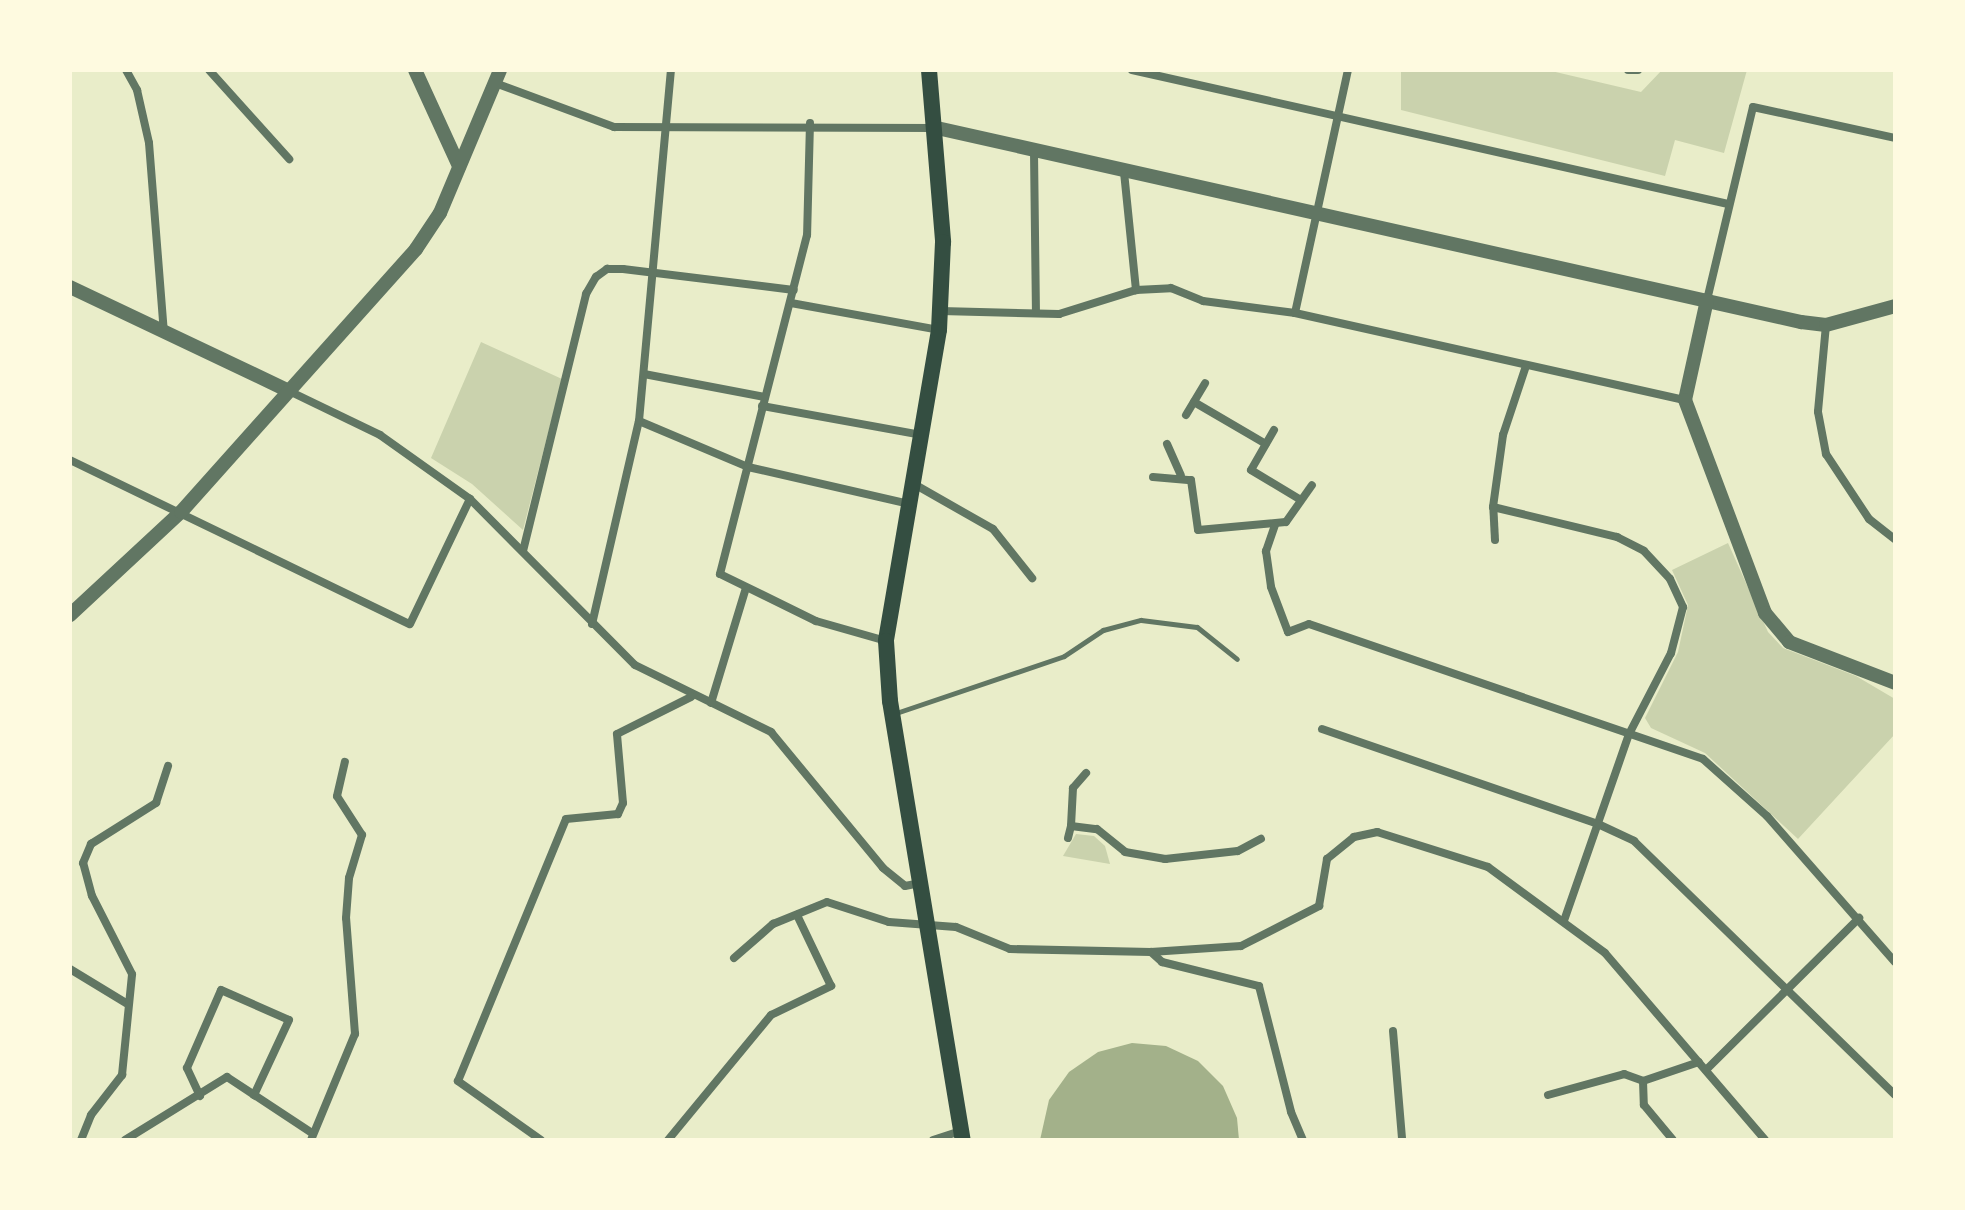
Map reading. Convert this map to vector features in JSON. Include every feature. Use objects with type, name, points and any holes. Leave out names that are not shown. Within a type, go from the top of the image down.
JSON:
[{"type":"main road","points":[[929,70],[937,128],[943,242],[941,311],[886,641],[892,714],[962,1136]]},
{"type":"street","points":[[126,70],[137,90],[149,143],[164,332]]},
{"type":"street","points":[[209,70],[289,159]]},
{"type":"street","points":[[415,70],[459,166]]},
{"type":"street","points":[[592,624],[639,421],[671,70]]},
{"type":"street","points":[[1132,70],[1728,204]]},
{"type":"street","points":[[1295,313],[1348,70]]},
{"type":"street","points":[[1628,70],[1638,70]]},
{"type":"street","points":[[70,615],[181,512],[416,249],[440,213],[498,77],[614,127],[810,123],[937,128],[1124,172],[1826,325],[1895,306]]},
{"type":"street","points":[[1895,138],[1753,107],[1728,204],[1685,400],[1774,629],[1812,654],[1860,665],[1895,683]]},
{"type":"street","points":[[810,123],[807,235],[720,574],[816,621],[886,641]]},
{"type":"street","points":[[1034,152],[1036,313]]},
{"type":"street","points":[[1124,172],[1136,290]]},
{"type":"street","points":[[523,551],[591,283],[607,269],[794,290]]},
{"type":"street","points":[[70,287],[380,435],[470,499],[635,665],[691,697],[711,703],[771,732],[883,868],[905,886],[921,883]]},
{"type":"street","points":[[941,311],[1059,314],[1136,290],[1171,288],[1203,301],[1295,313],[1685,400]]},
{"type":"street","points":[[791,303],[939,330]]},
{"type":"street","points":[[1826,325],[1818,397],[1826,454],[1869,519],[1895,539]]},
{"type":"street","points":[[1495,540],[1493,507],[1503,435],[1526,366]]},
{"type":"street","points":[[644,374],[922,435]]},
{"type":"street","points":[[1186,415],[1205,383]]},
{"type":"street","points":[[1194,402],[1266,444]]},
{"type":"street","points":[[639,421],[748,467],[910,504]]},
{"type":"street","points":[[1274,430],[1251,470],[1301,500]]},
{"type":"street","points":[[1167,444],[1181,475]]},
{"type":"street","points":[[70,460],[410,624],[470,499]]},
{"type":"street","points":[[1153,477],[1181,475],[1191,480],[1198,530],[1286,522],[1312,485]]},
{"type":"street","points":[[914,484],[993,529],[1032,578]]},
{"type":"street","points":[[1493,507],[1617,537],[1644,551],[1670,579],[1683,607],[1671,653],[1629,734],[1564,921]]},
{"type":"street","points":[[1275,525],[1266,551],[1271,587],[1288,632],[1309,624],[1703,759],[1767,816],[1895,962]]},
{"type":"street","points":[[711,703],[746,588]]},
{"type":"street","points":[[541,1140],[458,1081],[566,819],[618,814],[623,803],[617,734],[691,697]]},
{"type":"street","points":[[1322,729],[1598,824],[1634,841],[1895,1095]]},
{"type":"street","points":[[125,1140],[227,1077],[311,1136],[355,1034],[346,918],[349,878],[362,835],[337,796],[345,762]]},
{"type":"street","points":[[81,1140],[91,1115],[122,1075],[129,1031],[126,1003],[132,974],[92,896],[83,863],[91,844],[156,803],[168,766]]},
{"type":"street","points":[[1068,838],[1073,788],[1086,773]]},
{"type":"street","points":[[1071,826],[1097,829],[1125,852],[1165,859],[1238,851],[1261,839]]},
{"type":"street","points":[[734,958],[773,924],[827,902],[889,922],[956,927],[1010,949],[1151,952],[1241,946],[1319,906],[1327,859],[1354,837],[1394,836],[1488,867],[1605,953],[1765,1140]]},
{"type":"street","points":[[668,1140],[771,1015],[831,986],[797,915]]},
{"type":"street","points":[[1706,1070],[1859,918]]},
{"type":"street","points":[[1151,952],[1162,962],[1259,986],[1291,1112],[1303,1140]]},
{"type":"street","points":[[70,969],[126,1003]]},
{"type":"street","points":[[200,1096],[187,1068],[221,990],[289,1020],[254,1095]]},
{"type":"street","points":[[1393,1031],[1399,1140]]},
{"type":"street","points":[[1548,1095],[1624,1074],[1643,1081],[1699,1062]]},
{"type":"street","points":[[1643,1081],[1644,1105],[1673,1140]]},
{"type":"street","points":[[933,1140],[962,1136]]},
{"type":"lane","points":[[892,714],[1064,656],[1103,630],[1141,620],[1197,627],[1237,659]]},
{"type":"shaded area","points":[[1401,70],[1547,70],[1641,92],[1662,70],[1747,70],[1724,153],[1675,140],[1665,176],[1401,110]]},
{"type":"shaded area","points":[[481,342],[562,379],[523,530],[472,484],[431,458]]},
{"type":"shaded area","points":[[1728,543],[1768,632],[1783,648],[1856,676],[1895,699],[1895,734],[1798,839],[1705,753],[1651,728],[1645,718],[1678,652],[1688,605],[1672,570]]},
{"type":"shaded area","points":[[1076,834],[1094,836],[1105,846],[1110,864],[1063,856]]},
{"type":"shaded area","points":[[1132,1043],[1166,1046],[1198,1061],[1223,1086],[1237,1118],[1239,1140],[1040,1140],[1049,1100],[1069,1072],[1098,1052]]}]
